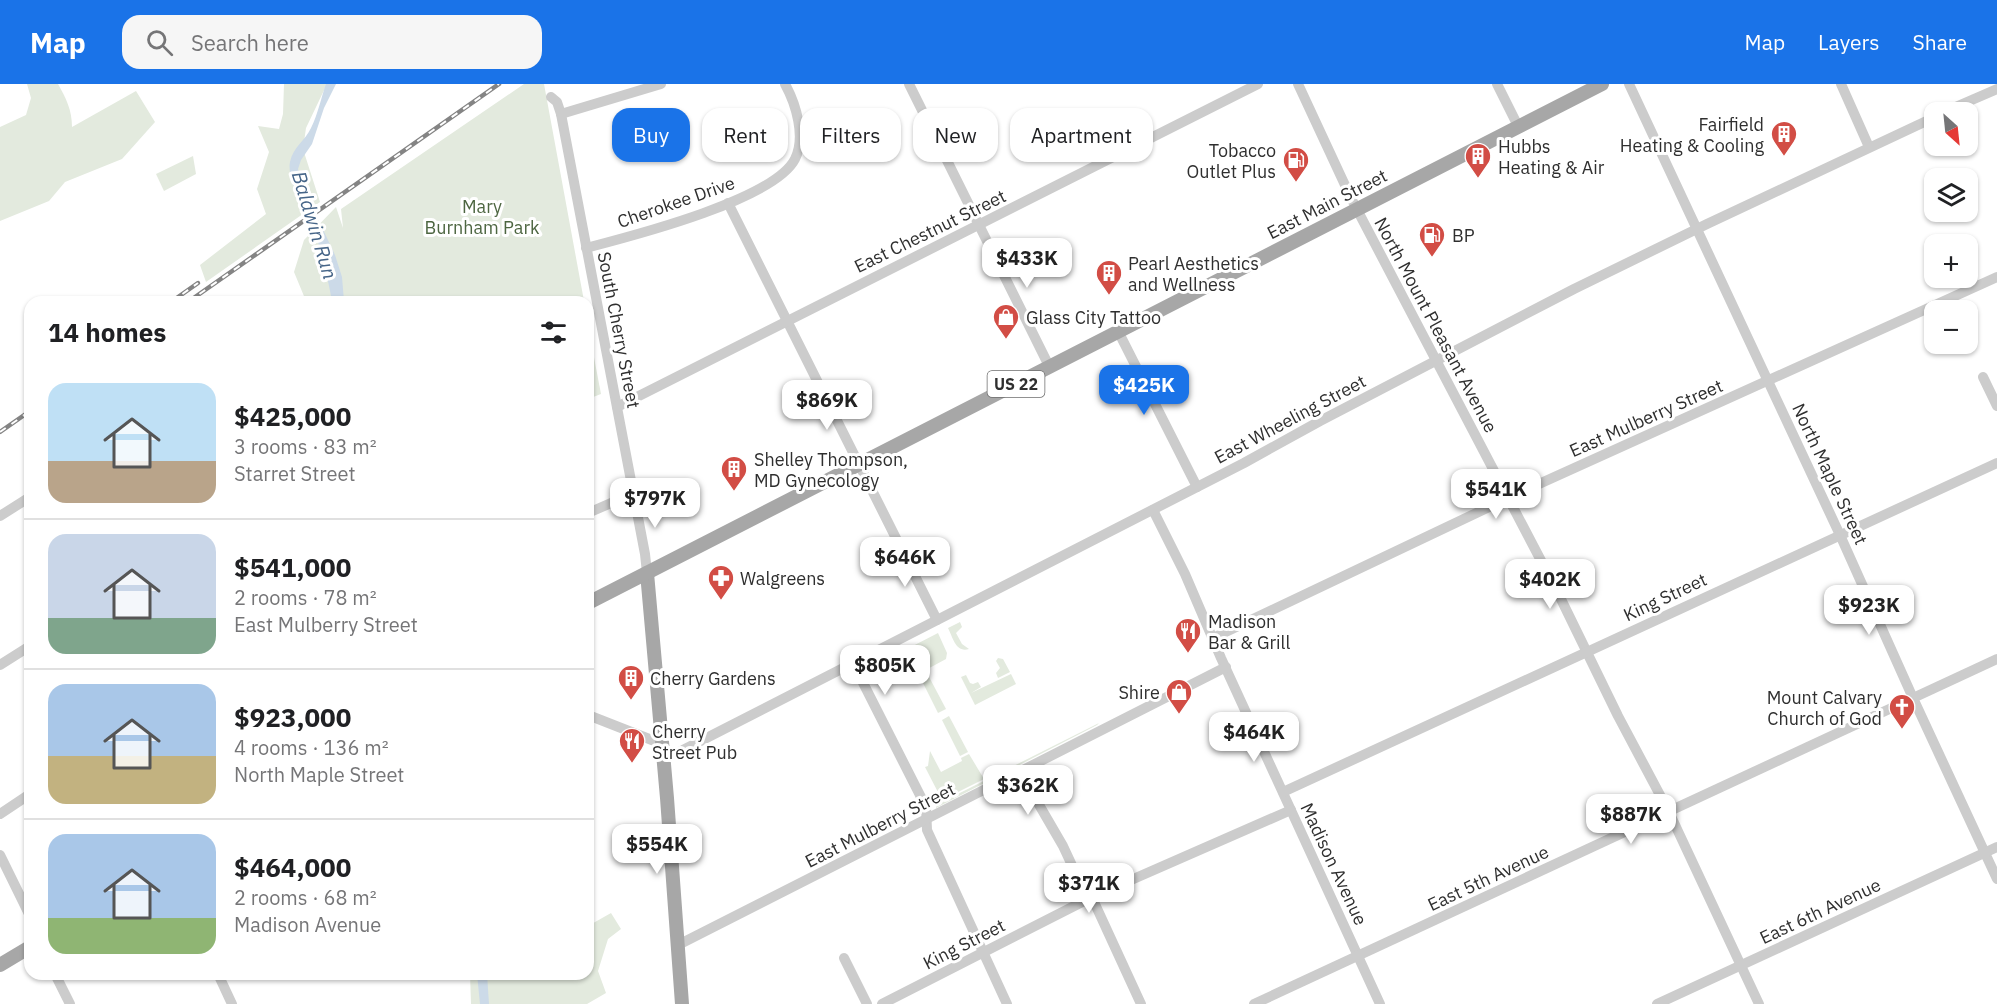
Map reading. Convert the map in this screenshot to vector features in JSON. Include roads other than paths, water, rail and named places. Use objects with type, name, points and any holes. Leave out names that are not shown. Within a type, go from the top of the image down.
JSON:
[{"type":"main road","name":"East Main Street","points":[[594,600],[1602,84]]},
{"type":"main road","points":[[647,573],[682,1004]]},
{"type":"main road","points":[[0,965],[24,951]]},
{"type":"street","points":[[561,114],[661,84]]},
{"type":"street","name":"Cherokee Drive","points":[[586,248],[648,232],[728,203],[774,181],[795,160],[800,141],[799,126],[785,84]]},
{"type":"street","points":[[909,84],[1049,366]]},
{"type":"street","name":"East Chestnut Street","points":[[617,407],[1258,84]]},
{"type":"street","name":"North Mount Pleasant Avenue","points":[[1298,84],[1357,209],[1669,812],[1759,1004]]},
{"type":"street","points":[[1497,84],[1518,126]]},
{"type":"street","name":"North Maple Street","points":[[1629,84],[1769,381],[1997,879]]},
{"type":"street","points":[[1841,84],[1869,147]]},
{"type":"street","points":[[1967,102],[1997,89]]},
{"type":"street","name":"South Cherry Street","points":[[551,97],[557,102],[561,114],[647,573]]},
{"type":"street","name":"East Wheeling Street","points":[[663,749],[672,754],[683,750],[1153,510],[1574,289],[1924,122]]},
{"type":"street","points":[[728,203],[937,620]]},
{"type":"street","name":"East Mulberry Street","points":[[1213,638],[1508,498],[1997,277]]},
{"type":"street","points":[[1118,331],[1197,487]]},
{"type":"street","points":[[1983,377],[1997,406]]},
{"type":"street","name":"King Street","points":[[1283,792],[1997,463]]},
{"type":"street","points":[[594,510],[633,493]]},
{"type":"street","points":[[0,516],[24,501]]},
{"type":"street","name":"Madison Avenue","points":[[1153,510],[1185,574],[1380,1004]]},
{"type":"street","points":[[0,665],[24,650]]},
{"type":"street","name":"East 5th Avenue","points":[[1254,1004],[1997,659]]},
{"type":"street","points":[[853,663],[926,807],[927,830],[1007,1004]]},
{"type":"street","name":"East Mulberry Street","points":[[678,945],[1226,667]]},
{"type":"street","points":[[594,718],[663,749]]},
{"type":"street","points":[[1020,772],[1063,846],[1083,889],[1095,904],[1141,1004]]},
{"type":"street","points":[[0,813],[24,798]]},
{"type":"street","name":"King Street","points":[[882,1004],[1090,898],[1291,810]]},
{"type":"street","name":"East 6th Avenue","points":[[1657,1004],[1997,847]]},
{"type":"street","points":[[0,855],[24,904]]},
{"type":"street","points":[[843,958],[867,1004]]},
{"type":"street","points":[[58,980],[70,1004]]},
{"type":"street","points":[[221,980],[232,1004]]},
{"type":"water","name":"Baldwin Run","points":[[326,84],[336,84],[324,108],[312,144],[298,169],[310,202],[335,255],[342,277],[344,296],[331,296],[317,239],[295,189],[290,170],[294,152],[313,123]]},
{"type":"water","points":[[478,980],[487,980],[489,1004],[480,1004]]},
{"type":"railway","points":[[197,296],[499,84]]},
{"type":"railway","points":[[180,296],[198,283]]},
{"type":"railway","points":[[0,432],[24,415]]},
{"type":"place","name":"Fairfield Heating & Cooling","points":[[1784,157]]},
{"type":"place","name":"Hubbs Heating & Air","points":[[1478,179]]},
{"type":"place","name":"Tobacco Outlet Plus","points":[[1296,183]]},
{"type":"place","name":"BP","points":[[1432,258]]},
{"type":"place","name":"Pearl Aesthetics and Wellness","points":[[1109,296]]},
{"type":"place","name":"Glass City Tattoo","points":[[1006,340]]},
{"type":"place","name":"Shelley Thompson, MD Gynecology","points":[[734,492]]},
{"type":"place","name":"Walgreens","points":[[721,601]]},
{"type":"place","name":"Madison Bar & Grill","points":[[1188,654]]},
{"type":"place","name":"Cherry Gardens","points":[[631,701]]},
{"type":"place","name":"Shire","points":[[1179,715]]},
{"type":"place","name":"Mount Calvary Church of God","points":[[1902,730]]},
{"type":"place","name":"Cherry Street Pub","points":[[632,764]]},
{"type":"park label","name":"Mary Burnham Park","points":[[482,216]]}]
